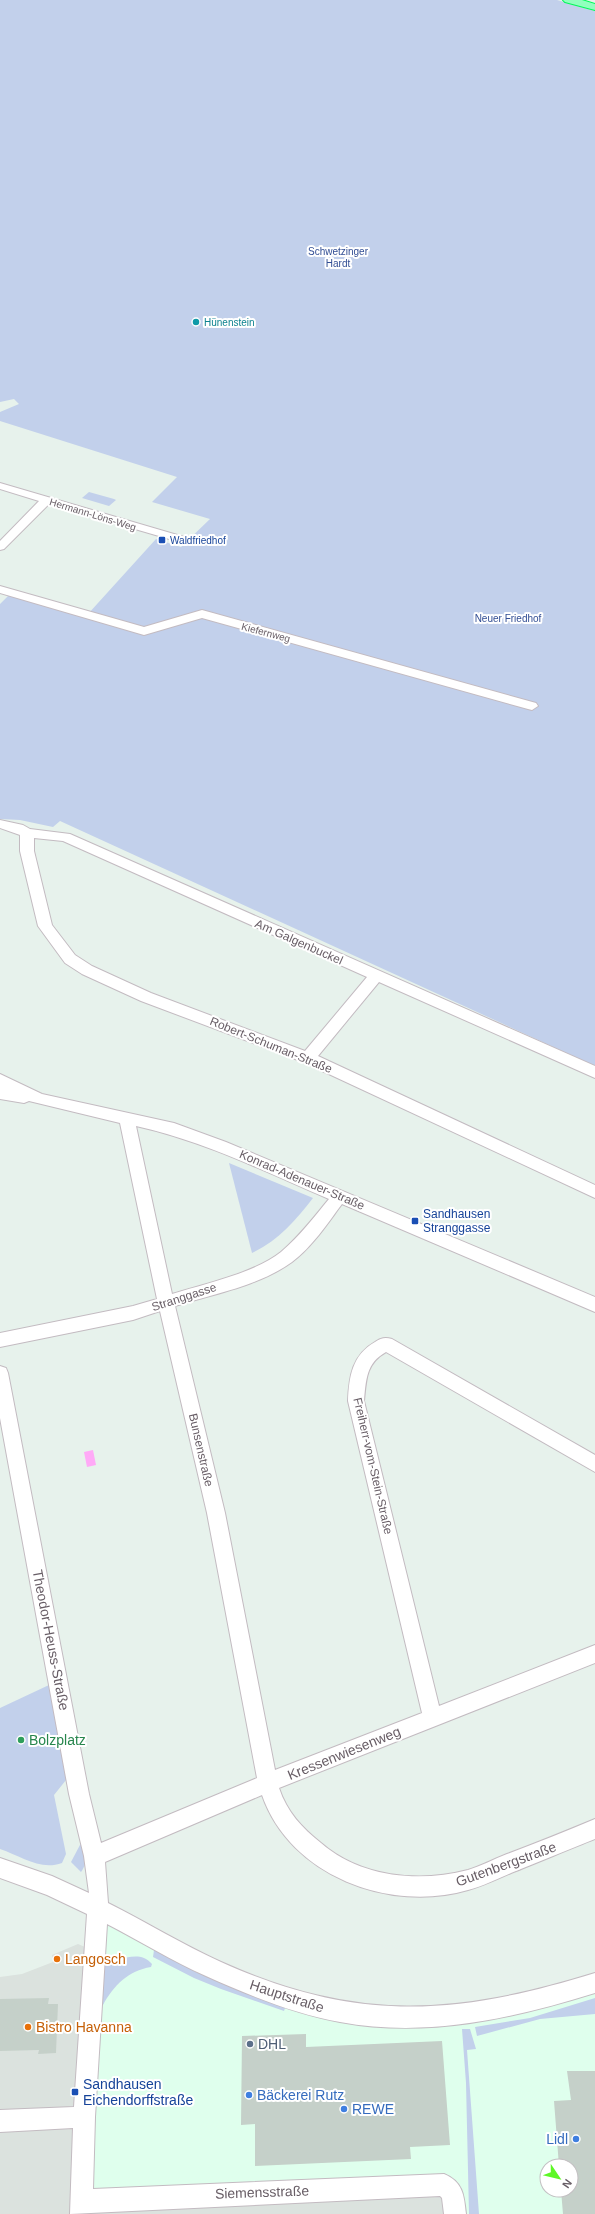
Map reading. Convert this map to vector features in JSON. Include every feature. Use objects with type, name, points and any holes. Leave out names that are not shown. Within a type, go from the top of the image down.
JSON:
[{"type":"highway","points":[[569,0],[595,7]]},
{"type":"highway","points":[[591,0],[595,1]]},
{"type":"street","name":"Hermann-Löns-Weg","points":[[0,486],[187,541]]},
{"type":"street","points":[[0,547],[46,500]]},
{"type":"street","name":"Kiefernweg","points":[[0,589],[144,631],[202,614],[532,706]]},
{"type":"street","name":"Am Galgenbuckel","points":[[0,824],[18,828],[27,833],[65,837],[595,1072]]},
{"type":"street","name":"Robert-Schuman-Straße","points":[[27,833],[27,851],[45,926],[70,959],[87,970],[115,984],[308,1058],[595,1192]]},
{"type":"street","points":[[308,1058],[376,976]]},
{"type":"street","name":"Konrad-Adenauer-Straße","points":[[0,1080],[39,1099],[174,1129],[221,1146],[559,1290],[573,1294],[595,1305]]},
{"type":"street","points":[[0,1093],[39,1099]]},
{"type":"street","name":"Bunsenstraße","points":[[127,1118],[166,1304],[216,1512],[268,1783]]},
{"type":"street","name":"Stranggasse","points":[[0,1340],[133,1313],[166,1304],[252,1275],[286,1257],[310,1234],[339,1197]]},
{"type":"street","name":"Freiherr-vom-Stein-Straße","points":[[432,1717],[356,1401],[359,1367],[378,1348],[386,1344],[595,1464]]},
{"type":"street","name":"Theodor-Heuss-Straße","points":[[0,1373],[79,1794],[94,1856],[100,1907],[95,1940],[84,2117],[81,2207]]},
{"type":"street","name":"Kressenwiesenweg","points":[[94,1856],[268,1783],[432,1717],[595,1654]]},
{"type":"street","name":"Gutenbergstraße","points":[[268,1783],[278,1812],[291,1828],[313,1850],[337,1869],[353,1876],[386,1884],[428,1886],[468,1880],[595,1829]]},
{"type":"street","name":"Hauptstraße","points":[[0,1868],[61,1889],[100,1907],[198,1962],[272,1991],[319,2007],[341,2012],[397,2017],[467,2014],[539,2001],[595,1983]]},
{"type":"street","points":[[0,2121],[84,2117]]},
{"type":"street","name":"Siemensstraße","points":[[81,2207],[444,2185],[453,2192],[455,2214]]},
{"type":"shaded area","points":[[93,1450],[96,1465],[87,1467],[84,1452]]},
{"type":"shaded area","points":[[100,1907],[198,1962],[365,2011],[433,2017],[595,1983],[595,2214],[443,2214],[444,2185],[86,2195]]},
{"type":"shaded area","points":[[78,1944],[99,1953],[86,2195],[444,2185],[443,2214],[0,2214],[0,1977],[22,1974],[53,1962],[52,1955]]},
{"type":"green space","points":[[0,0],[557,0],[595,11],[595,1066],[60,821],[53,827],[20,820],[0,819],[0,604],[11,593],[88,614],[156,539],[181,547],[210,519],[152,502],[177,477],[0,421],[0,412],[19,404],[14,399],[0,402]]},
{"type":"green space","points":[[89,492],[116,500],[109,506],[82,498]]},
{"type":"green space","points":[[229,1163],[313,1198],[286,1229],[270,1242],[252,1253]]},
{"type":"green space","points":[[49,1685],[66,1780],[54,1795],[66,1854],[62,1863],[54,1865],[31,1862],[0,1849],[0,1708]]},
{"type":"green space","points":[[81,1843],[85,1865],[81,1872],[71,1862]]},
{"type":"green space","points":[[154,1950],[196,1972],[285,2008],[284,2011],[194,1978],[153,1957]]},
{"type":"green space","points":[[108,1954],[116,1959],[131,1957],[144,1958],[152,1964],[151,1967],[135,1972],[122,1980],[112,1991],[103,2005],[99,2004],[104,1959]]},
{"type":"green space","points":[[595,1998],[595,2014],[540,2019],[477,2036],[475,2027],[530,2018]]},
{"type":"green space","points":[[462,2029],[470,2029],[476,2049],[467,2050],[479,2214],[469,2214],[466,2083]]},
{"type":"building","name":"Bistro Havanna","points":[[49,1998],[48,2004],[58,2004],[56,2053],[38,2054],[39,2050],[0,2051],[0,1999]]},
{"type":"building","name":"REWE","points":[[306,2034],[306,2047],[442,2041],[450,2145],[410,2147],[411,2159],[255,2166],[255,2124],[241,2125],[242,2036]]},
{"type":"building","name":"Lidl","points":[[567,2071],[595,2071],[595,2214],[563,2214],[562,2198],[579,2198],[579,2158],[558,2158],[554,2101],[571,2100]]},
{"type":"place","name":"Hünenstein","points":[[196,322]]},
{"type":"place","name":"Waldfriedhof","points":[[162,540]]},
{"type":"place","name":"Sandhausen Stranggasse","points":[[415,1221]]},
{"type":"place","name":"Bolzplatz","points":[[21,1740]]},
{"type":"place","name":"Langosch","points":[[57,1959]]},
{"type":"place","name":"Bistro Havanna","points":[[28,2027]]},
{"type":"place","name":"DHL","points":[[250,2044]]},
{"type":"place","name":"Sandhausen Eichendorffstraße","points":[[75,2092]]},
{"type":"place","name":"Bäckerei Rutz","points":[[249,2095]]},
{"type":"place","name":"REWE","points":[[344,2109]]},
{"type":"place","name":"Lidl","points":[[576,2139]]},
{"type":"park label","name":"Schwetzinger Hardt","points":[[338,256]]},
{"type":"park label","name":"Neuer Friedhof","points":[[508,618]]}]
